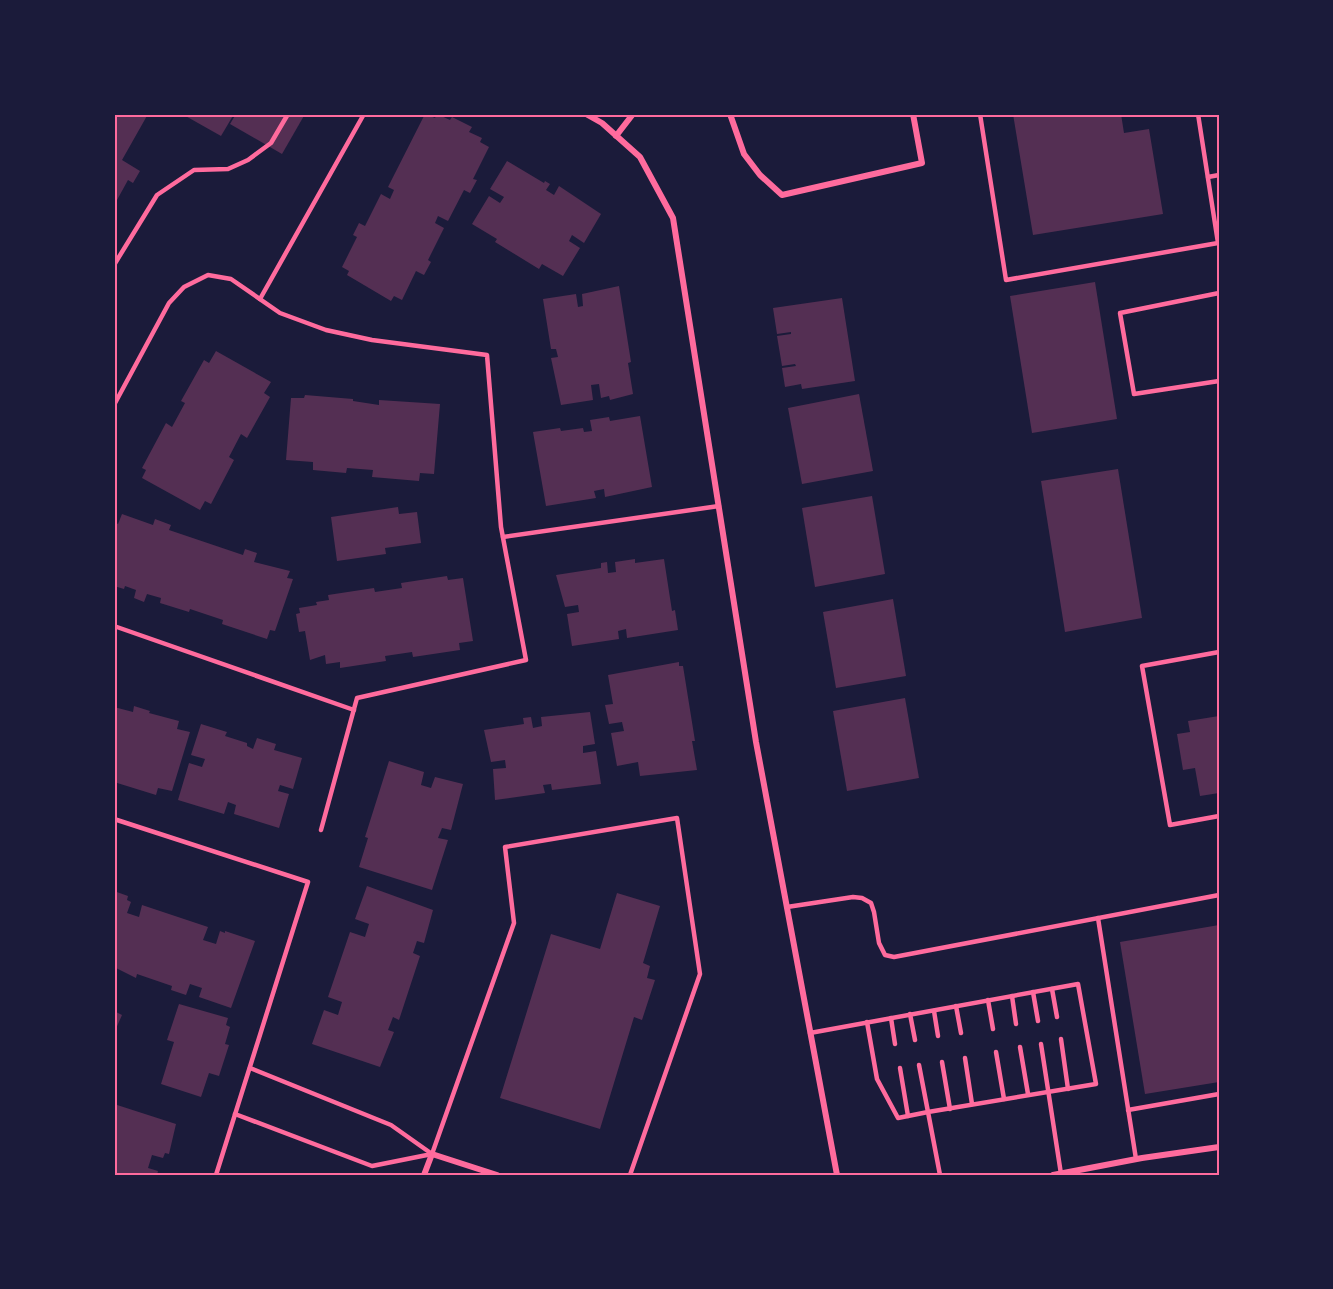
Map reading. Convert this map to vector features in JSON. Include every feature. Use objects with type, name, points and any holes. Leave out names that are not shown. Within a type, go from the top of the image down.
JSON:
[{"type":"street","points":[[586,114],[602,123],[640,157],[673,218],[756,742],[837,1175]]},
{"type":"street","points":[[616,136],[633,114]]},
{"type":"street","points":[[730,114],[744,154],[760,175],[782,195],[922,164],[913,114]]},
{"type":"street","points":[[1053,1175],[1136,1159],[1219,1147]]},
{"type":"street","points":[[424,1175],[432,1154],[497,1175]]},
{"type":"lane","points":[[114,265],[157,195],[194,170],[228,169],[248,160],[271,143],[288,114]]},
{"type":"lane","points":[[260,299],[364,114]]},
{"type":"lane","points":[[980,114],[1006,280],[1218,243],[1197,114]]},
{"type":"lane","points":[[1208,177],[1219,175]]},
{"type":"lane","points":[[114,405],[169,303],[184,287],[208,275],[231,279],[280,313],[326,330],[372,340],[487,355],[503,537],[526,660],[357,698],[321,830]]},
{"type":"lane","points":[[1219,294],[1120,313],[1134,394],[1219,381]]},
{"type":"lane","points":[[503,537],[719,506]]},
{"type":"lane","points":[[114,626],[354,710]]},
{"type":"lane","points":[[1219,652],[1142,666],[1170,825],[1219,816]]},
{"type":"lane","points":[[432,1154],[514,923],[505,847],[677,818],[700,974],[630,1175]]},
{"type":"lane","points":[[114,819],[308,882],[216,1175]]},
{"type":"lane","points":[[787,907],[853,897],[862,898],[871,903],[879,943],[885,955],[894,957],[1219,895]]},
{"type":"lane","points":[[1098,918],[1136,1159]]},
{"type":"lane","points":[[810,1033],[867,1022],[891,1018],[910,1014],[1078,984],[1096,1084],[898,1118],[877,1079],[867,1022]]},
{"type":"lane","points":[[1052,989],[1057,1017]]},
{"type":"lane","points":[[1033,992],[1038,1021]]},
{"type":"lane","points":[[1012,996],[1016,1024]]},
{"type":"lane","points":[[988,1000],[993,1029]]},
{"type":"lane","points":[[956,1006],[961,1033]]},
{"type":"lane","points":[[934,1011],[938,1036]]},
{"type":"lane","points":[[910,1014],[915,1040]]},
{"type":"lane","points":[[891,1018],[895,1044]]},
{"type":"lane","points":[[1060,1039],[1068,1089]]},
{"type":"lane","points":[[1041,1044],[1061,1173]]},
{"type":"lane","points":[[1020,1047],[1028,1094]]},
{"type":"lane","points":[[996,1052],[1004,1099]]},
{"type":"lane","points":[[965,1058],[972,1104]]},
{"type":"lane","points":[[942,1062],[950,1109]]},
{"type":"lane","points":[[919,1065],[940,1175]]},
{"type":"lane","points":[[250,1068],[391,1125],[432,1154]]},
{"type":"lane","points":[[900,1068],[908,1116]]},
{"type":"lane","points":[[1128,1110],[1219,1094]]},
{"type":"lane","points":[[235,1114],[372,1166],[432,1154]]},
{"type":"building","points":[[114,114],[148,114],[122,160],[140,171],[133,183],[128,180],[117,200],[114,199]]},
{"type":"building","points":[[182,114],[234,114],[221,136]]},
{"type":"building","points":[[236,114],[305,114],[282,154],[230,124]]},
{"type":"building","points":[[425,114],[435,118],[437,114],[450,120],[452,117],[472,127],[469,132],[482,138],[480,142],[489,147],[473,179],[477,180],[470,193],[464,190],[448,221],[438,216],[435,223],[444,228],[428,260],[431,262],[424,275],[416,271],[402,300],[394,296],[391,301],[347,275],[349,271],[342,267],[357,237],[353,235],[359,223],[365,226],[381,194],[390,199],[394,190],[388,187]]},
{"type":"building","points":[[1013,114],[1121,114],[1124,133],[1149,129],[1163,214],[1033,235]]},
{"type":"building","points":[[507,161],[544,183],[545,181],[550,184],[546,190],[554,195],[559,186],[601,214],[584,243],[572,235],[569,241],[580,248],[563,276],[542,264],[539,269],[495,242],[497,239],[472,224],[489,196],[500,203],[504,197],[490,189]]},
{"type":"building","points":[[1095,282],[1117,419],[1032,433],[1010,296]]},
{"type":"building","points":[[619,286],[631,362],[628,363],[633,394],[610,400],[609,396],[601,398],[599,384],[591,385],[593,400],[561,405],[551,358],[558,357],[556,349],[551,349],[543,299],[576,294],[578,307],[583,306],[582,294]]},
{"type":"building","points":[[842,298],[855,381],[802,389],[801,384],[785,387],[782,368],[796,366],[795,364],[782,366],[777,336],[791,334],[791,332],[777,334],[773,308]]},
{"type":"building","points":[[216,351],[271,382],[264,393],[270,397],[247,438],[241,434],[229,457],[234,460],[211,504],[205,501],[200,510],[142,478],[146,470],[142,468],[166,423],[172,427],[185,403],[181,401],[204,360],[209,363]]},
{"type":"building","points":[[859,394],[873,471],[802,484],[788,408]]},
{"type":"building","points":[[305,395],[353,399],[353,401],[379,405],[379,400],[440,404],[434,474],[420,473],[419,481],[372,477],[373,470],[347,468],[346,473],[313,470],[313,462],[286,460],[291,398],[304,398]]},
{"type":"building","points":[[640,416],[652,487],[605,497],[604,489],[594,491],[596,498],[546,506],[533,432],[560,428],[561,431],[583,428],[584,432],[592,431],[590,420],[609,417],[610,421]]},
{"type":"building","points":[[1118,469],[1142,618],[1065,632],[1041,481]]},
{"type":"building","points":[[872,496],[885,574],[815,587],[802,508]]},
{"type":"building","points":[[398,507],[399,514],[417,512],[421,543],[385,548],[386,554],[337,561],[331,517]]},
{"type":"building","points":[[122,514],[153,525],[155,519],[171,525],[169,530],[243,555],[245,549],[257,553],[254,562],[290,571],[287,578],[293,579],[275,631],[270,630],[267,639],[222,624],[223,620],[190,609],[189,612],[160,603],[161,598],[147,594],[144,602],[134,598],[136,590],[125,586],[124,589],[114,586],[114,522],[118,524]]},
{"type":"building","points":[[635,559],[635,563],[664,559],[672,611],[675,610],[678,630],[627,638],[626,629],[618,631],[619,639],[572,646],[567,614],[579,612],[578,605],[565,607],[556,575],[601,568],[601,563],[607,562],[608,573],[616,572],[615,562]]},
{"type":"building","points":[[447,576],[448,580],[463,578],[473,641],[459,643],[460,650],[413,657],[412,652],[385,656],[386,661],[340,668],[340,662],[326,664],[325,655],[310,660],[305,631],[299,632],[296,614],[300,613],[299,608],[329,600],[328,595],[374,588],[375,592],[402,588],[401,583]]},
{"type":"building","points":[[893,599],[906,676],[836,688],[823,612]]},
{"type":"building","points":[[679,662],[679,666],[683,666],[695,741],[692,741],[697,770],[640,776],[638,762],[617,766],[611,733],[624,731],[622,722],[609,724],[605,705],[613,704],[608,675]]},
{"type":"building","points":[[905,698],[919,778],[847,791],[833,711]]},
{"type":"building","points":[[134,706],[150,711],[149,713],[179,721],[177,729],[190,732],[172,791],[158,788],[156,795],[114,782],[114,707],[133,712]]},
{"type":"building","points":[[590,712],[595,744],[583,746],[583,753],[596,751],[601,784],[552,790],[551,784],[543,785],[545,793],[495,800],[493,769],[506,768],[505,760],[491,762],[484,730],[524,724],[523,718],[531,717],[533,728],[542,726],[541,717]]},
{"type":"building","points":[[1219,716],[1219,793],[1200,796],[1195,768],[1183,770],[1177,734],[1190,732],[1188,721]]},
{"type":"building","points":[[201,724],[227,732],[225,736],[247,743],[247,746],[253,749],[257,738],[276,744],[274,750],[302,758],[293,789],[280,785],[278,791],[289,794],[279,828],[234,814],[236,805],[228,802],[224,814],[178,800],[189,763],[202,767],[205,759],[191,755]]},
{"type":"building","points":[[389,761],[424,772],[421,785],[431,788],[435,777],[463,784],[451,830],[442,828],[438,838],[448,840],[432,890],[359,867],[368,838],[365,837]]},
{"type":"building","points":[[367,886],[433,910],[424,943],[417,941],[413,953],[420,956],[399,1020],[393,1017],[388,1030],[394,1032],[380,1067],[312,1044],[324,1010],[338,1015],[342,1002],[328,997],[350,932],[365,937],[369,924],[355,919]]},
{"type":"building","points":[[114,891],[128,896],[127,900],[131,902],[127,913],[139,917],[142,905],[208,927],[203,940],[216,944],[220,931],[225,933],[225,931],[255,941],[231,1008],[199,997],[202,988],[190,984],[186,995],[171,990],[172,986],[137,974],[136,978],[114,967]]},
{"type":"building","points":[[617,893],[660,906],[643,963],[650,966],[647,978],[655,980],[642,1020],[634,1017],[600,1129],[500,1098],[551,934],[600,949]]},
{"type":"building","points":[[1219,925],[1219,1082],[1145,1094],[1120,942]]},
{"type":"building","points":[[179,1004],[228,1018],[226,1025],[230,1027],[225,1044],[229,1045],[219,1076],[209,1073],[201,1097],[161,1084],[174,1042],[167,1040]]},
{"type":"building","points":[[114,1011],[122,1015],[114,1033]]},
{"type":"building","points":[[114,1104],[176,1124],[169,1154],[165,1153],[163,1158],[152,1155],[148,1168],[158,1171],[157,1175],[114,1175]]}]
